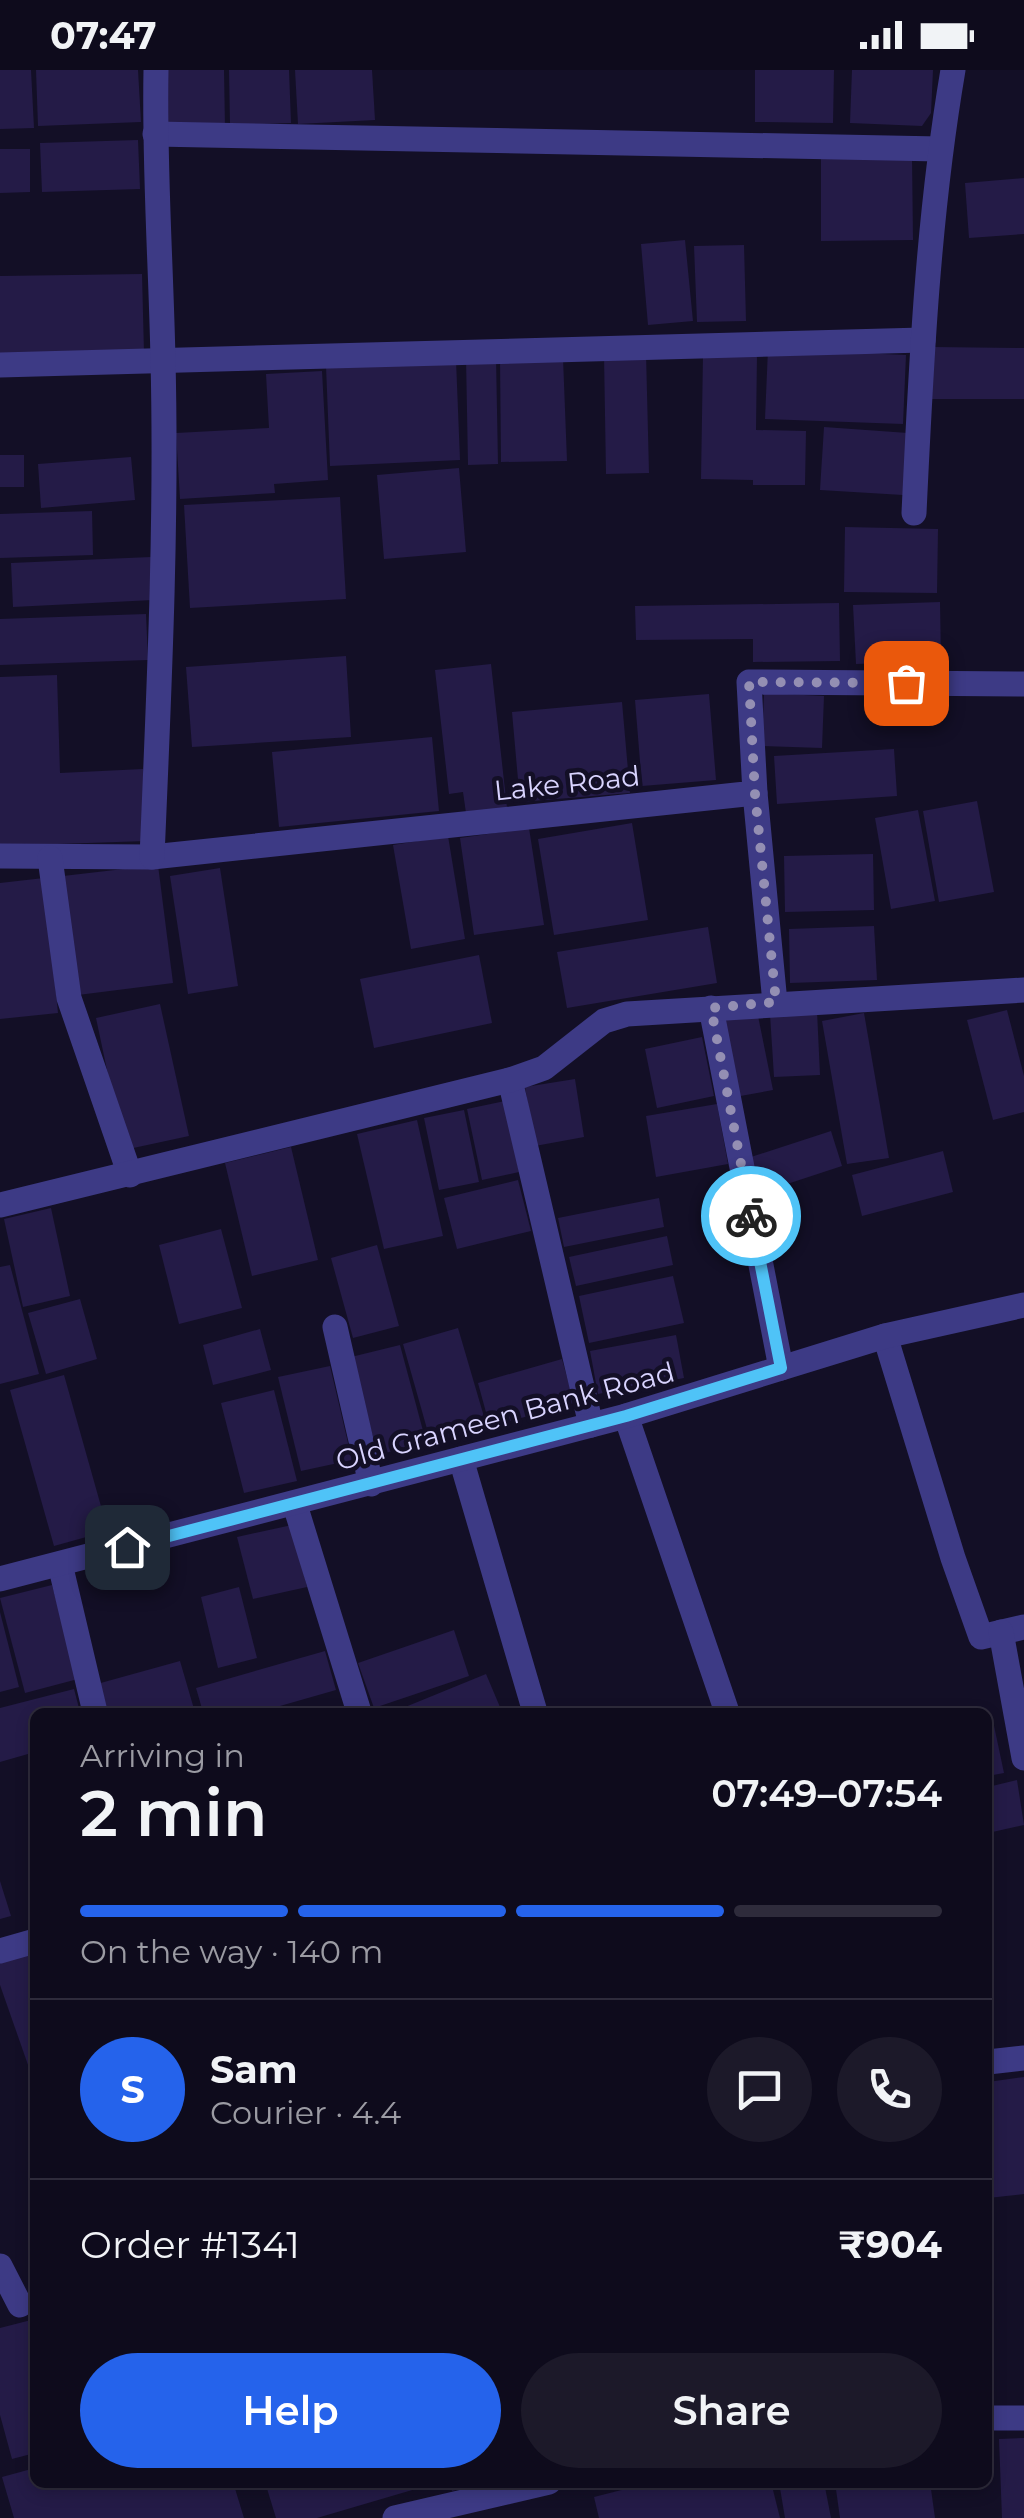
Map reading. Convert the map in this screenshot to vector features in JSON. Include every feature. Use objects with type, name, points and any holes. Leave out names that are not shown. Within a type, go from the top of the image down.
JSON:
[{"type":"street","points":[[152,857],[161,645],[163,363],[156,70]]},
{"type":"street","points":[[914,514],[922,340],[940,149],[953,70]]},
{"type":"street","points":[[155,134],[940,149]]},
{"type":"street","points":[[0,365],[922,340]]},
{"type":"street","points":[[776,1002],[755,794],[749,682],[1024,684]]},
{"type":"street","name":"Lake Road","points":[[0,856],[152,857],[755,794]]},
{"type":"street","points":[[50,858],[69,998],[130,1175]]},
{"type":"street","points":[[0,1206],[510,1080],[544,1068],[604,1021],[627,1014],[1024,990]]},
{"type":"street","points":[[711,1008],[781,1368]]},
{"type":"street","points":[[510,1080],[590,1426]]},
{"type":"street","name":"Old Grameen Bank Road","points":[[0,1579],[590,1426],[884,1336],[1024,1305]]},
{"type":"street","points":[[334,1328],[371,1484]]},
{"type":"street","points":[[884,1336],[981,1637],[1013,1630],[1024,1758]]},
{"type":"street","points":[[626,1416],[725,1708]]},
{"type":"street","points":[[461,1459],[534,1708]]},
{"type":"street","points":[[294,1505],[358,1708]]},
{"type":"street","points":[[60,1564],[95,1708]]},
{"type":"street","points":[[0,1952],[30,1943]]},
{"type":"street","points":[[992,2062],[1024,2058]]},
{"type":"street","points":[[0,2266],[18,2306]]},
{"type":"street","points":[[992,2418],[1024,2418]]},
{"type":"street","points":[[394,2518],[438,2494],[494,2488]]},
{"type":"building","points":[[0,70],[31,70],[34,128],[0,129]]},
{"type":"building","points":[[36,70],[138,70],[141,122],[38,126]]},
{"type":"building","points":[[163,70],[224,70],[225,128],[163,129]]},
{"type":"building","points":[[229,70],[289,70],[291,123],[230,125]]},
{"type":"building","points":[[295,70],[372,70],[375,120],[298,124]]},
{"type":"building","points":[[755,70],[834,70],[833,123],[755,122]]},
{"type":"building","points":[[852,70],[933,70],[931,113],[922,126],[850,123]]},
{"type":"building","points":[[138,140],[140,189],[42,192],[40,143]]},
{"type":"building","points":[[0,149],[30,149],[30,192],[0,193]]},
{"type":"building","points":[[912,157],[913,240],[821,241],[821,158]]},
{"type":"building","points":[[1024,178],[1024,234],[969,238],[965,183]]},
{"type":"building","points":[[685,240],[693,321],[648,325],[641,244]]},
{"type":"building","points":[[744,245],[746,321],[697,322],[694,246]]},
{"type":"building","points":[[142,274],[144,353],[0,355],[0,276]]},
{"type":"building","points":[[933,347],[1024,348],[1024,399],[932,399]]},
{"type":"building","points":[[768,349],[906,355],[903,424],[765,419]]},
{"type":"building","points":[[646,353],[649,473],[606,474],[604,355]]},
{"type":"building","points":[[703,354],[757,354],[756,430],[806,431],[805,485],[701,479]]},
{"type":"building","points":[[466,357],[496,357],[498,464],[468,465]]},
{"type":"building","points":[[500,358],[563,358],[567,461],[501,462]]},
{"type":"building","points":[[456,360],[460,460],[330,466],[326,366]]},
{"type":"building","points":[[322,371],[328,480],[274,484],[275,493],[180,499],[176,433],[269,428],[266,374]]},
{"type":"building","points":[[824,427],[908,433],[903,495],[820,490]]},
{"type":"building","points":[[0,455],[24,455],[24,487],[0,487]]},
{"type":"building","points":[[131,457],[135,500],[41,508],[38,464]]},
{"type":"building","points":[[459,468],[466,552],[384,559],[377,475]]},
{"type":"building","points":[[340,497],[346,599],[190,608],[184,505]]},
{"type":"building","points":[[92,511],[93,555],[0,558],[0,514]]},
{"type":"building","points":[[845,527],[938,529],[937,593],[844,592]]},
{"type":"building","points":[[151,557],[153,600],[13,607],[11,563]]},
{"type":"building","points":[[940,602],[941,661],[856,664],[853,605]]},
{"type":"building","points":[[839,603],[840,661],[753,662],[753,639],[636,640],[635,606]]},
{"type":"building","points":[[146,614],[148,660],[0,665],[0,619]]},
{"type":"building","points":[[346,656],[351,737],[192,747],[186,667]]},
{"type":"building","points":[[491,664],[507,808],[466,813],[463,792],[449,794],[435,670]]},
{"type":"building","points":[[57,675],[60,773],[143,769],[146,841],[0,846],[0,677]]},
{"type":"building","points":[[764,693],[824,696],[822,748],[762,746]]},
{"type":"building","points":[[709,694],[716,780],[642,786],[635,700]]},
{"type":"building","points":[[622,702],[630,793],[520,802],[512,712]]},
{"type":"building","points":[[432,737],[439,811],[279,827],[272,752]]},
{"type":"building","points":[[894,749],[897,796],[777,804],[774,756]]},
{"type":"building","points":[[977,801],[994,892],[939,902],[923,811]]},
{"type":"building","points":[[918,810],[935,901],[891,909],[875,818]]},
{"type":"building","points":[[632,823],[648,920],[554,935],[538,839]]},
{"type":"building","points":[[529,828],[544,925],[474,935],[460,838]]},
{"type":"building","points":[[448,836],[465,939],[411,949],[393,845]]},
{"type":"building","points":[[873,854],[874,910],[785,912],[784,856]]},
{"type":"building","points":[[158,865],[173,983],[78,995],[63,876]]},
{"type":"building","points":[[220,868],[238,986],[188,994],[170,876]]},
{"type":"building","points":[[44,878],[58,1013],[0,1019],[0,883]]},
{"type":"building","points":[[874,926],[877,980],[790,983],[789,929]]},
{"type":"building","points":[[708,927],[717,983],[567,1008],[557,952]]},
{"type":"building","points":[[479,955],[492,1023],[374,1048],[360,979]]},
{"type":"building","points":[[160,1004],[189,1136],[124,1150],[96,1018]]},
{"type":"building","points":[[1007,1010],[1024,1076],[1024,1112],[993,1120],[967,1020]]},
{"type":"building","points":[[757,1011],[773,1090],[735,1097],[719,1019]]},
{"type":"building","points":[[817,1011],[820,1075],[774,1077],[770,1014]]},
{"type":"building","points":[[864,1013],[889,1158],[847,1164],[822,1021]]},
{"type":"building","points":[[702,1037],[714,1096],[657,1108],[645,1049]]},
{"type":"building","points":[[575,1079],[584,1137],[535,1146],[525,1087]]},
{"type":"building","points":[[505,1101],[519,1172],[482,1180],[467,1109]]},
{"type":"building","points":[[717,1104],[728,1164],[656,1177],[646,1116]]},
{"type":"building","points":[[464,1110],[479,1182],[439,1190],[424,1118]]},
{"type":"building","points":[[417,1120],[443,1236],[384,1249],[357,1134]]},
{"type":"building","points":[[831,1131],[842,1166],[760,1193],[748,1158]]},
{"type":"building","points":[[291,1147],[318,1260],[252,1276],[225,1163]]},
{"type":"building","points":[[943,1151],[953,1192],[862,1216],[852,1175]]},
{"type":"building","points":[[518,1180],[531,1231],[457,1249],[444,1198]]},
{"type":"building","points":[[659,1198],[664,1227],[564,1247],[558,1218]]},
{"type":"building","points":[[51,1208],[70,1296],[23,1307],[4,1219]]},
{"type":"building","points":[[221,1229],[242,1308],[179,1324],[159,1245]]},
{"type":"building","points":[[667,1236],[673,1265],[576,1286],[569,1257]]},
{"type":"building","points":[[377,1245],[399,1326],[353,1338],[331,1258]]},
{"type":"building","points":[[10,1265],[39,1374],[0,1384],[0,1267]]},
{"type":"building","points":[[673,1276],[684,1323],[589,1343],[579,1296]]},
{"type":"building","points":[[80,1299],[97,1359],[46,1374],[28,1313]]},
{"type":"building","points":[[458,1328],[487,1427],[431,1443],[403,1344]]},
{"type":"building","points":[[260,1329],[271,1370],[213,1385],[203,1345]]},
{"type":"building","points":[[676,1335],[684,1378],[598,1394],[590,1351]]},
{"type":"building","points":[[400,1345],[426,1442],[378,1455],[351,1357]]},
{"type":"building","points":[[562,1359],[574,1403],[490,1427],[478,1383]]},
{"type":"building","points":[[330,1366],[352,1460],[301,1471],[278,1377]]},
{"type":"building","points":[[64,1375],[108,1531],[54,1546],[10,1390]]},
{"type":"building","points":[[274,1390],[297,1481],[244,1493],[221,1403]]},
{"type":"building","points":[[292,1525],[307,1587],[253,1599],[237,1537]]},
{"type":"building","points":[[52,1585],[78,1679],[25,1693],[0,1598]]},
{"type":"building","points":[[239,1587],[257,1658],[218,1668],[201,1597]]},
{"type":"building","points":[[0,1612],[19,1687],[0,1692]]},
{"type":"building","points":[[454,1630],[469,1676],[374,1708],[358,1663]]},
{"type":"building","points":[[325,1651],[336,1690],[273,1708],[202,1708],[196,1688]]},
{"type":"building","points":[[180,1661],[194,1708],[104,1708],[97,1684]]},
{"type":"building","points":[[486,1674],[500,1707],[498,1708],[403,1708]]},
{"type":"building","points":[[74,1689],[79,1708],[30,1708],[30,1753],[0,1762],[0,1708]]},
{"type":"building","points":[[992,1721],[1004,1773],[992,1775]]},
{"type":"building","points":[[1017,1780],[1024,1825],[992,1832],[992,1786]]},
{"type":"building","points":[[0,1881],[11,1916],[0,1919]]},
{"type":"building","points":[[30,1952],[30,2071],[0,1985],[0,1963]]},
{"type":"building","points":[[1024,2077],[1024,2194],[992,2198],[992,2081]]},
{"type":"building","points":[[30,2320],[30,2454],[12,2459],[0,2415],[0,2328]]},
{"type":"building","points":[[1024,2438],[1024,2518],[1002,2518],[999,2439]]},
{"type":"building","points":[[30,2469],[30,2488],[235,2488],[244,2518],[14,2518],[2,2477]]},
{"type":"building","points":[[267,2488],[419,2488],[317,2518],[276,2518]]},
{"type":"building","points":[[629,2488],[772,2488],[780,2518],[599,2518],[594,2497]]},
{"type":"building","points":[[780,2488],[825,2488],[831,2518],[785,2518]]},
{"type":"building","points":[[836,2488],[931,2488],[935,2518],[840,2518]]},
{"type":"way so far","points":[[751,1216],[711,1008],[776,1002],[755,794],[749,682],[906,683]]},
{"type":"route","points":[[127,1547],[626,1416],[781,1368],[751,1216]]}]
